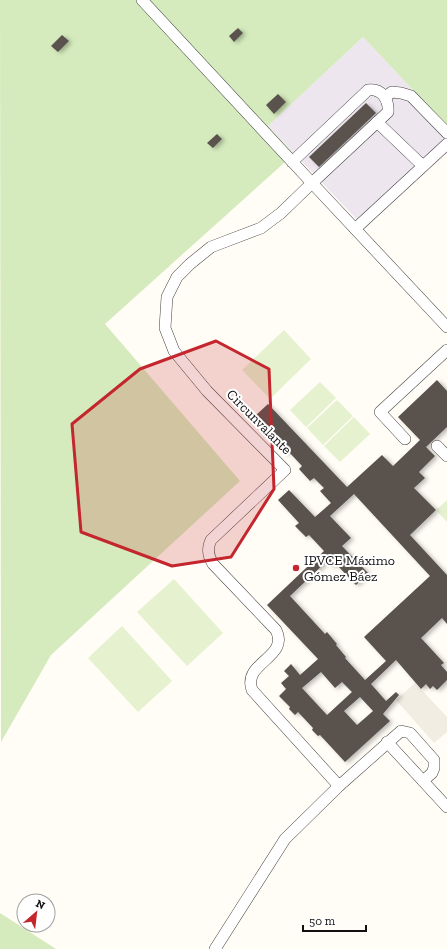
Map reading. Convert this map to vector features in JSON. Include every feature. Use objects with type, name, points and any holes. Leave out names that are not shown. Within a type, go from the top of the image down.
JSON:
[{"type":"street","points":[[142,0],[447,327]]},
{"type":"street","points":[[292,162],[368,90],[372,89],[378,91],[385,97],[389,104],[388,112],[312,183]]},
{"type":"street","points":[[385,97],[392,92],[411,96],[447,133]]},
{"type":"street","points":[[377,122],[423,166]]},
{"type":"street","points":[[355,228],[447,144]]},
{"type":"street","name":"Circunvalante","points":[[312,183],[281,213],[261,228],[211,247],[190,264],[177,277],[167,297],[165,328],[174,351],[207,391],[285,470],[211,540],[208,545],[209,558],[276,630],[280,637],[279,644],[274,652],[254,671],[251,676],[250,684],[252,690],[339,786]]},
{"type":"street","points":[[405,439],[380,412],[447,350]]},
{"type":"street","points":[[436,446],[447,456]]},
{"type":"street","points":[[214,949],[285,839],[339,786],[401,731],[410,733],[434,760],[434,768],[432,773],[423,781]]},
{"type":"street","points":[[387,742],[447,807]]},
{"type":"highlighted area","points":[[216,341],[269,369],[274,489],[231,557],[172,566],[81,532],[72,424],[140,369]]},
{"type":"shaded area","points":[[363,37],[447,126],[447,153],[365,228],[268,126]]},
{"type":"shaded area","points":[[415,683],[447,717],[447,732],[434,743],[396,700]]},
{"type":"green space","points":[[0,0],[447,0],[447,126],[363,37],[268,126],[294,154],[105,324],[240,481],[51,655],[1,742]]},
{"type":"green space","points":[[284,330],[311,359],[270,399],[242,370]]},
{"type":"green space","points":[[320,382],[336,398],[306,427],[290,410]]},
{"type":"green space","points":[[337,400],[353,416],[323,445],[307,428]]},
{"type":"green space","points":[[354,417],[370,434],[340,462],[324,446]]},
{"type":"green space","points":[[447,500],[447,522],[436,510]]},
{"type":"green space","points":[[174,579],[223,633],[187,666],[137,612]]},
{"type":"green space","points":[[122,626],[172,681],[138,712],[88,658]]},
{"type":"green space","points":[[0,913],[16,923],[16,933],[31,933],[56,949],[0,949]]},
{"type":"building","points":[[238,28],[243,33],[234,42],[229,36]]},
{"type":"building","points":[[62,35],[69,41],[58,52],[51,46]]},
{"type":"building","points":[[278,94],[286,102],[274,114],[266,105]]},
{"type":"building","points":[[366,103],[376,113],[319,167],[309,157]]},
{"type":"building","points":[[217,134],[222,139],[213,148],[207,143]]},
{"type":"building","points":[[437,380],[447,391],[447,427],[426,447],[435,456],[419,472],[425,478],[414,488],[436,510],[410,535],[447,575],[447,624],[442,618],[421,638],[444,663],[441,665],[447,672],[447,680],[437,690],[433,686],[430,689],[426,684],[421,689],[396,660],[371,684],[386,701],[396,692],[399,695],[383,714],[390,721],[345,762],[320,735],[318,736],[312,730],[313,728],[298,712],[295,715],[289,709],[290,707],[279,696],[286,689],[281,683],[289,676],[284,671],[291,664],[300,675],[318,659],[267,605],[324,551],[309,535],[306,537],[295,526],[299,523],[278,500],[289,490],[315,517],[331,503],[320,491],[324,488],[314,478],[310,481],[299,469],[302,466],[288,451],[285,454],[273,441],[276,438],[255,416],[268,404],[347,487],[382,455],[393,466],[420,440],[398,417]],"holes":[[[354,494],[430,576],[364,637],[386,661],[365,680],[345,658],[346,657],[327,632],[325,634],[290,596],[327,561],[332,567],[336,564],[356,585],[368,573],[342,546],[351,538],[330,516]],[[321,672],[335,688],[342,682],[352,692],[327,715],[302,688]],[[360,697],[373,711],[357,725],[344,711]]]},
{"type":"place","name":"IPVCE Máximo Gómez Báez","points":[[296,568]]}]
